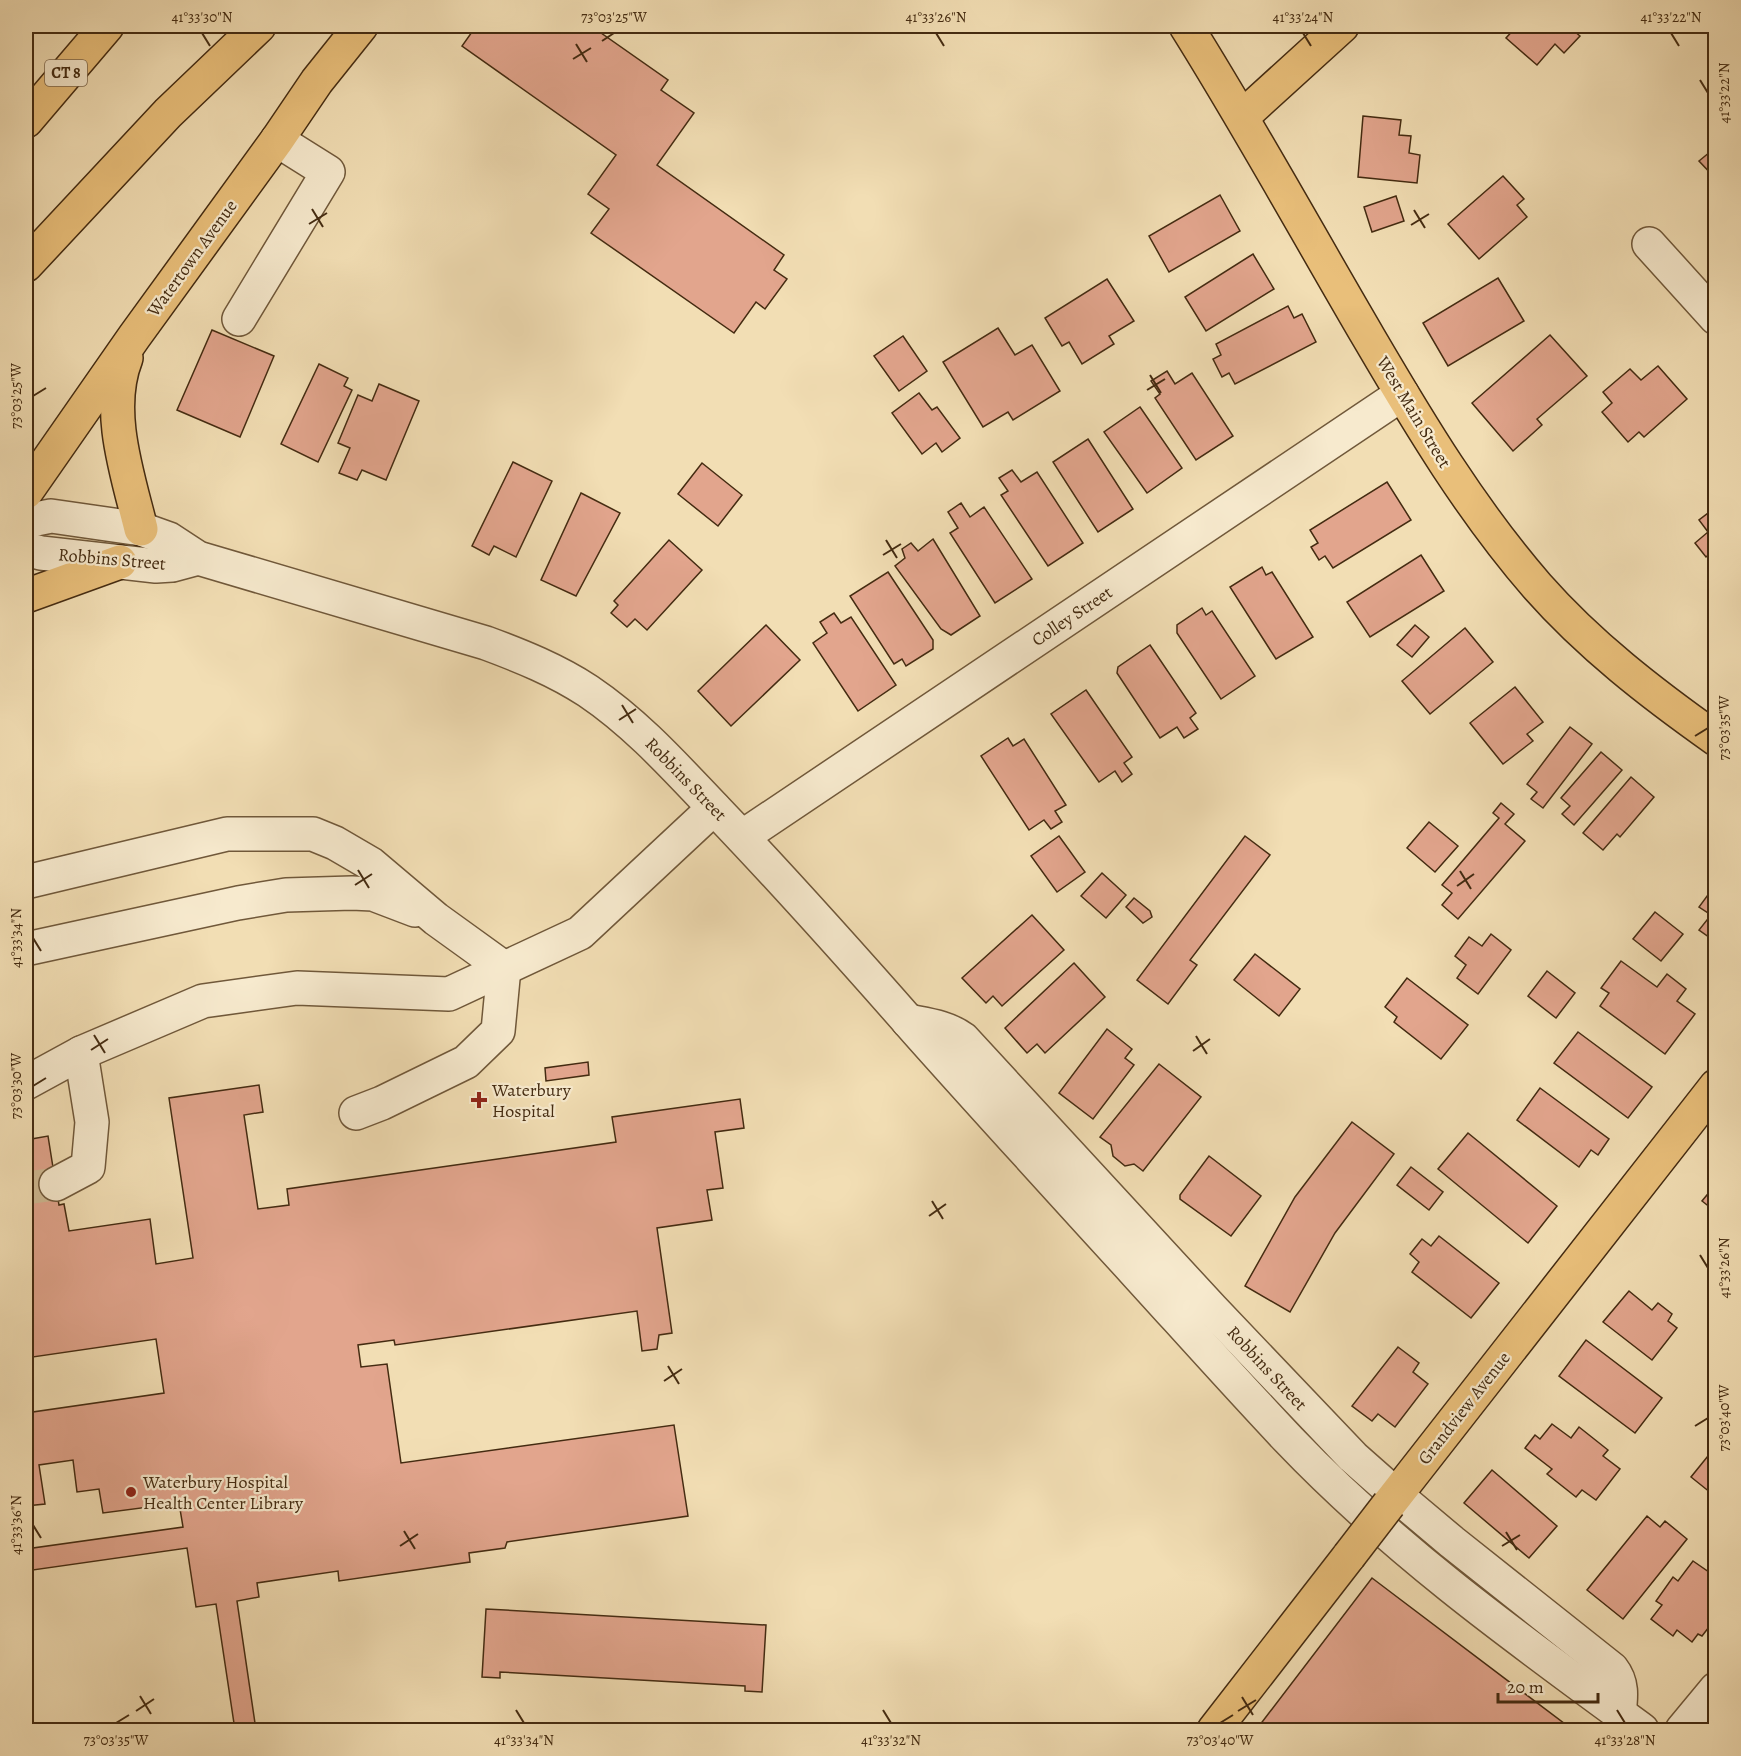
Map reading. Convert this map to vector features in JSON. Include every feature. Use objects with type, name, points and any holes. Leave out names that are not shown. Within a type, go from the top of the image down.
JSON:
[{"type":"main road","name":"CT 8","points":[[26,121],[107,26]]},
{"type":"main road","points":[[26,265],[168,113],[259,26]]},
{"type":"main road","name":"Watertown Avenue","points":[[26,492],[317,81],[361,26]]},
{"type":"main road","name":"West Main Street","points":[[1186,26],[1242,117],[1402,394],[1467,498],[1498,540],[1537,586],[1611,660],[1650,692],[1716,739]]},
{"type":"main road","points":[[1242,117],[1342,26]]},
{"type":"main road","points":[[134,337],[122,368],[117,398],[118,431],[141,529]]},
{"type":"main road","points":[[26,596],[120,562]]},
{"type":"main road","name":"Grandview Avenue","points":[[1214,1731],[1716,1086]]},
{"type":"street","points":[[239,319],[328,172],[277,140]]},
{"type":"street","points":[[1649,244],[1716,318]]},
{"type":"street","name":"Colley Street","points":[[742,837],[1402,394]]},
{"type":"street","name":"Robbins Street","points":[[26,521],[51,516],[141,529],[170,539],[198,558],[486,643],[533,661],[585,689],[624,718],[652,743],[742,837],[1207,1351],[1326,1477],[1430,1570],[1631,1722]]},
{"type":"street","name":"Robbins Street","points":[[26,549],[41,553],[156,566],[171,565],[198,558]]},
{"type":"street","points":[[26,1083],[81,1053],[203,1001],[297,988],[449,994],[580,933],[714,808]]},
{"type":"street","points":[[26,882],[227,834],[313,834],[335,843],[371,864],[436,919],[504,968]]},
{"type":"street","points":[[26,949],[286,895],[373,894],[436,919]]},
{"type":"street","points":[[356,1113],[382,1103],[466,1062],[498,1030],[504,968]]},
{"type":"street","name":"Robbins Street","points":[[908,1022],[951,1032],[963,1039],[1288,1391],[1392,1500],[1612,1669],[1620,1682],[1631,1722]]},
{"type":"street","points":[[56,1184],[88,1167],[92,1122],[81,1053]]},
{"type":"street","points":[[1682,1731],[1716,1689]]},
{"type":"building","points":[[463,26],[591,26],[668,80],[661,90],[694,113],[657,165],[784,255],[774,270],[787,279],[765,309],[756,302],[734,333],[591,233],[609,209],[588,194],[616,155],[462,46],[472,32]]},
{"type":"building","points":[[1517,26],[1568,26],[1580,36],[1564,53],[1555,44],[1537,65],[1506,38]]},
{"type":"building","points":[[1363,116],[1401,120],[1399,135],[1411,136],[1409,153],[1420,155],[1417,183],[1358,177]]},
{"type":"building","points":[[1716,131],[1716,144],[1709,137]]},
{"type":"building","points":[[1716,147],[1716,179],[1699,161]]},
{"type":"building","points":[[1503,176],[1524,199],[1517,205],[1527,217],[1479,259],[1448,224]]},
{"type":"building","points":[[1220,195],[1240,231],[1169,272],[1149,236]]},
{"type":"building","points":[[1396,196],[1404,221],[1372,232],[1364,207]]},
{"type":"building","points":[[1716,197],[1716,209],[1709,202]]},
{"type":"building","points":[[1253,254],[1274,289],[1206,331],[1185,297]]},
{"type":"building","points":[[1498,278],[1524,321],[1448,366],[1423,323]]},
{"type":"building","points":[[1107,279],[1134,321],[1109,336],[1114,344],[1082,364],[1069,342],[1062,346],[1045,318]]},
{"type":"building","points":[[1288,306],[1294,318],[1302,314],[1316,342],[1235,384],[1229,373],[1222,377],[1213,359],[1221,355],[1216,344]]},
{"type":"building","points":[[998,328],[1015,355],[1032,345],[1060,391],[1013,420],[1008,412],[983,427],[943,362]]},
{"type":"building","points":[[212,330],[274,356],[240,437],[177,410]]},
{"type":"building","points":[[1550,335],[1587,376],[1537,419],[1542,425],[1513,451],[1472,403]]},
{"type":"building","points":[[903,336],[927,371],[899,391],[874,356]]},
{"type":"building","points":[[319,364],[348,378],[344,386],[352,390],[318,462],[281,444]]},
{"type":"building","points":[[1658,366],[1687,399],[1644,437],[1639,432],[1628,442],[1602,412],[1612,403],[1603,392],[1630,369],[1641,380]]},
{"type":"building","points":[[1167,371],[1175,384],[1192,373],[1233,436],[1196,460],[1155,398],[1160,394],[1151,381]]},
{"type":"building","points":[[379,384],[419,401],[386,480],[362,470],[357,480],[339,473],[350,448],[338,443],[358,395],[372,401]]},
{"type":"building","points":[[919,393],[932,410],[937,407],[960,438],[942,452],[936,443],[922,454],[892,413]]},
{"type":"building","points":[[1140,407],[1182,468],[1147,493],[1104,432]]},
{"type":"building","points":[[1088,439],[1133,509],[1098,532],[1053,462]]},
{"type":"building","points":[[513,462],[552,481],[516,557],[494,546],[489,555],[472,546]]},
{"type":"building","points":[[702,463],[742,495],[718,526],[678,494]]},
{"type":"building","points":[[1012,470],[1021,482],[1037,472],[1083,543],[1048,566],[1001,495],[1008,491],[999,478]]},
{"type":"building","points":[[1387,482],[1411,520],[1333,568],[1325,556],[1319,560],[1311,547],[1318,543],[1310,530]]},
{"type":"building","points":[[581,493],[620,513],[576,596],[541,580]]},
{"type":"building","points":[[961,503],[970,517],[984,507],[1032,579],[995,603],[950,533],[958,528],[948,512]]},
{"type":"building","points":[[1716,507],[1716,553],[1714,550],[1706,557],[1695,543],[1708,532],[1699,520]]},
{"type":"building","points":[[933,539],[980,616],[951,635],[941,629],[895,566],[905,558],[902,549],[911,543],[918,551]]},
{"type":"building","points":[[669,540],[702,570],[647,630],[635,619],[627,627],[611,613],[618,605],[614,601]]},
{"type":"building","points":[[1421,555],[1444,591],[1370,637],[1347,602]]},
{"type":"building","points":[[1262,567],[1266,575],[1272,572],[1313,637],[1276,659],[1230,587]]},
{"type":"building","points":[[888,572],[933,640],[933,649],[906,666],[902,659],[894,664],[850,596]]},
{"type":"building","points":[[1202,608],[1206,615],[1212,611],[1255,676],[1221,699],[1177,633],[1177,625]]},
{"type":"building","points":[[834,613],[841,623],[851,617],[896,685],[858,711],[813,643],[827,633],[820,622]]},
{"type":"building","points":[[766,625],[800,660],[731,726],[698,691]]},
{"type":"building","points":[[1415,625],[1429,637],[1412,657],[1397,645]]},
{"type":"building","points":[[1465,628],[1493,662],[1430,714],[1402,681]]},
{"type":"building","points":[[1150,645],[1196,713],[1190,718],[1198,729],[1184,738],[1177,727],[1160,738],[1117,673],[1118,667]]},
{"type":"building","points":[[1515,687],[1543,722],[1527,734],[1533,741],[1503,764],[1470,723]]},
{"type":"building","points":[[1086,690],[1132,757],[1124,763],[1132,774],[1122,782],[1115,771],[1099,782],[1051,714]]},
{"type":"building","points":[[1570,727],[1592,744],[1543,808],[1531,799],[1537,792],[1527,784]]},
{"type":"building","points":[[1008,738],[1013,746],[1024,739],[1066,805],[1055,811],[1062,822],[1051,829],[1044,820],[1029,830],[981,756]]},
{"type":"building","points":[[1601,752],[1622,770],[1574,825],[1562,814],[1570,806],[1561,798]]},
{"type":"building","points":[[1631,777],[1654,797],[1620,837],[1617,834],[1603,850],[1583,833]]},
{"type":"building","points":[[1501,803],[1514,814],[1505,824],[1525,841],[1458,919],[1442,905],[1452,893],[1442,885],[1499,818],[1493,813]]},
{"type":"building","points":[[1429,822],[1458,846],[1435,872],[1407,848]]},
{"type":"building","points":[[1059,836],[1085,872],[1057,892],[1031,856]]},
{"type":"building","points":[[1245,836],[1270,855],[1190,960],[1197,965],[1168,1004],[1137,980]]},
{"type":"building","points":[[1102,873],[1126,895],[1106,918],[1081,896]]},
{"type":"building","points":[[1716,884],[1716,942],[1699,930],[1711,915],[1699,907]]},
{"type":"building","points":[[1134,898],[1150,911],[1152,917],[1143,923],[1126,907]]},
{"type":"building","points":[[1655,912],[1683,934],[1661,961],[1633,939]]},
{"type":"building","points":[[1032,915],[1064,950],[1002,1006],[993,996],[986,1003],[962,978]]},
{"type":"building","points":[[1491,934],[1511,950],[1478,994],[1457,978],[1466,965],[1455,956],[1469,937],[1482,946]]},
{"type":"building","points":[[1255,954],[1300,989],[1279,1016],[1234,980]]},
{"type":"building","points":[[1621,961],[1657,987],[1667,974],[1686,989],[1677,1001],[1695,1014],[1665,1054],[1600,1006],[1609,993],[1601,988]]},
{"type":"building","points":[[1074,963],[1105,997],[1045,1053],[1037,1044],[1027,1053],[1005,1028]]},
{"type":"building","points":[[1547,971],[1575,993],[1556,1018],[1528,996]]},
{"type":"building","points":[[1407,978],[1468,1025],[1441,1059],[1394,1022],[1397,1017],[1385,1007]]},
{"type":"building","points":[[1107,1029],[1132,1049],[1125,1058],[1134,1065],[1093,1119],[1059,1093]]},
{"type":"building","points":[[1578,1032],[1652,1087],[1628,1118],[1554,1063]]},
{"type":"building","points":[[588,1062],[589,1075],[546,1081],[545,1068]]},
{"type":"building","points":[[1159,1064],[1201,1097],[1143,1171],[1134,1164],[1125,1166],[1113,1156],[1111,1145],[1100,1137]]},
{"type":"building","points":[[259,1085],[263,1112],[244,1115],[258,1209],[289,1205],[287,1189],[616,1142],[612,1117],[740,1099],[744,1128],[715,1132],[723,1188],[707,1190],[712,1220],[657,1228],[672,1333],[659,1335],[657,1349],[642,1351],[637,1311],[395,1345],[394,1340],[358,1345],[361,1367],[387,1364],[401,1463],[674,1425],[688,1516],[507,1542],[505,1548],[469,1553],[470,1562],[339,1581],[338,1571],[257,1583],[259,1597],[237,1601],[256,1730],[235,1730],[216,1604],[196,1607],[187,1548],[26,1571],[26,1549],[183,1527],[179,1503],[103,1513],[99,1489],[77,1492],[73,1460],[39,1465],[45,1504],[26,1506],[26,1413],[164,1393],[156,1339],[26,1358],[26,1140],[48,1136],[59,1205],[64,1204],[69,1231],[150,1219],[156,1264],[193,1258],[169,1098]]},
{"type":"building","points":[[1540,1088],[1609,1139],[1598,1155],[1591,1150],[1579,1167],[1517,1120]]},
{"type":"building","points":[[1352,1122],[1394,1154],[1335,1233],[1290,1312],[1245,1286],[1295,1197]]},
{"type":"building","points":[[1468,1133],[1557,1206],[1528,1243],[1438,1169]]},
{"type":"building","points":[[1209,1156],[1261,1196],[1231,1236],[1180,1199],[1180,1195]]},
{"type":"building","points":[[1411,1167],[1443,1192],[1429,1210],[1397,1185]]},
{"type":"building","points":[[1716,1184],[1716,1212],[1702,1201]]},
{"type":"building","points":[[1439,1236],[1499,1283],[1471,1318],[1412,1272],[1419,1262],[1410,1254],[1422,1239],[1431,1246]]},
{"type":"building","points":[[1629,1291],[1652,1310],[1658,1303],[1672,1314],[1668,1321],[1677,1328],[1652,1360],[1603,1322]]},
{"type":"building","points":[[1586,1340],[1662,1398],[1635,1433],[1559,1376]]},
{"type":"building","points":[[1398,1347],[1419,1363],[1413,1372],[1428,1384],[1395,1427],[1378,1414],[1372,1421],[1352,1406]]},
{"type":"building","points":[[1552,1424],[1571,1438],[1579,1427],[1608,1450],[1603,1456],[1620,1469],[1596,1500],[1582,1490],[1576,1497],[1547,1474],[1552,1469],[1525,1448],[1535,1435],[1540,1439]]},
{"type":"building","points":[[1716,1446],[1716,1497],[1691,1477]]},
{"type":"building","points":[[1492,1470],[1557,1526],[1529,1558],[1464,1503]]},
{"type":"building","points":[[1647,1516],[1660,1527],[1665,1521],[1687,1539],[1623,1619],[1587,1590]]},
{"type":"building","points":[[1693,1561],[1716,1577],[1716,1618],[1702,1636],[1698,1634],[1692,1642],[1677,1630],[1673,1636],[1651,1619],[1662,1605],[1656,1601],[1673,1577],[1678,1581]]},
{"type":"building","points":[[1372,1578],[1573,1730],[1256,1730]]},
{"type":"building","points":[[486,1609],[766,1625],[762,1692],[745,1691],[745,1686],[500,1672],[500,1678],[482,1677]]},
{"type":"tunnel","points":[[26,1188],[56,1184]]},
{"type":"place","name":"Waterbury Hospital","points":[[479,1100]]},
{"type":"place","name":"Waterbury Hospital Health Center Library","points":[[131,1492]]}]
